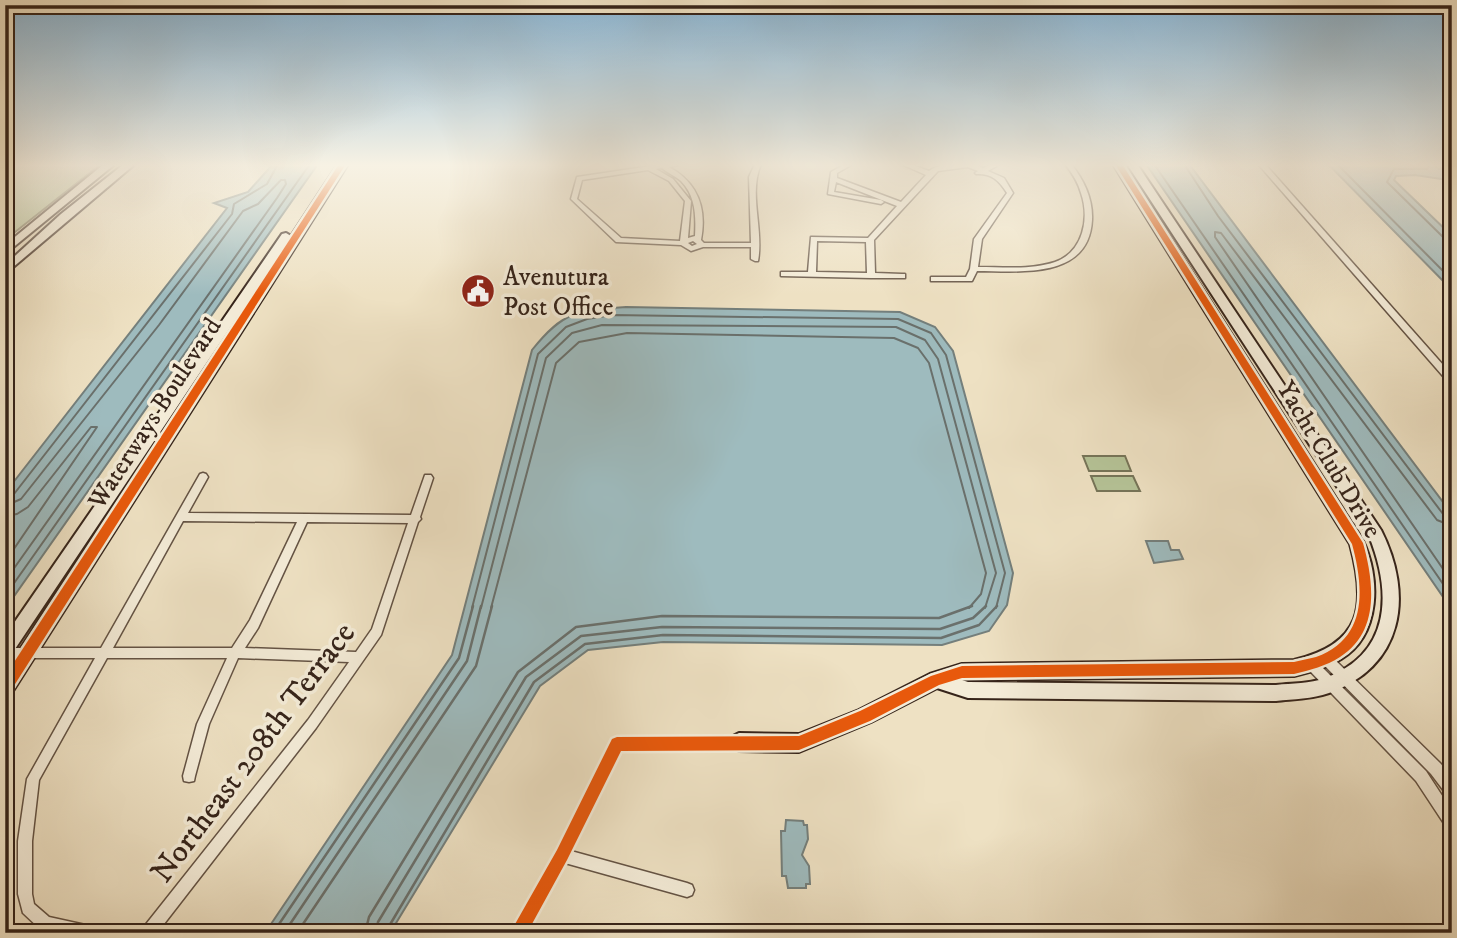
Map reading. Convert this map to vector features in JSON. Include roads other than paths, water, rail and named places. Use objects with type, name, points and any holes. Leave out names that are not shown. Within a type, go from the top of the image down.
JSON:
[{"type":"street","points":[[5,251],[57,208]]},
{"type":"street","points":[[8,266],[75,208]]},
{"type":"street","name":"Waterways Boulevard","points":[[5,651],[303,208]]},
{"type":"street","name":"Waterways Boulevard","points":[[5,688],[315,208]]},
{"type":"street","points":[[584,208],[619,240],[684,242],[691,249],[700,242],[755,245]]},
{"type":"street","points":[[684,242],[687,208]]},
{"type":"street","points":[[700,208],[700,242]]},
{"type":"street","points":[[753,208],[755,259]]},
{"type":"street","points":[[871,276],[870,240],[899,208]]},
{"type":"street","points":[[934,279],[969,279],[974,269],[978,239],[1000,208]]},
{"type":"street","points":[[974,269],[1053,267],[1074,255],[1086,242],[1090,208]]},
{"type":"street","name":"Yacht Club Drive","points":[[1146,208],[1357,543],[1366,576],[1365,617],[1357,633],[1320,663]]},
{"type":"street","name":"Yacht Club Drive","points":[[936,680],[968,690],[1276,694],[1337,681],[1372,655],[1390,624],[1394,606],[1393,586],[1383,549],[1161,208]]},
{"type":"street","points":[[1300,208],[1452,382]]},
{"type":"street","points":[[812,275],[814,239],[870,240]]},
{"type":"street","points":[[784,274],[902,276]]},
{"type":"street","points":[[90,933],[45,924],[28,908],[25,894],[25,841],[33,779],[203,477]]},
{"type":"street","name":"Northeast 208th Terrace","points":[[148,933],[312,724],[377,632],[428,478]]},
{"type":"street","points":[[180,517],[416,519]]},
{"type":"street","points":[[189,776],[202,724],[235,653],[254,624],[304,518]]},
{"type":"street","points":[[5,651],[359,657]]},
{"type":"street","points":[[517,933],[562,855],[617,744],[799,743],[876,710],[936,680],[962,672],[1272,668],[1320,663],[1422,776],[1452,822]]},
{"type":"street","points":[[1337,681],[1436,769],[1452,790]]},
{"type":"street","points":[[1422,776],[1436,769]]},
{"type":"street","points":[[562,855],[687,891]]},
{"type":"water","points":[[227,208],[287,208],[5,609],[5,493]]},
{"type":"water","points":[[1176,208],[1222,208],[1452,514],[1452,610]]},
{"type":"water","points":[[1371,208],[1423,208],[1452,236],[1452,290]]},
{"type":"water","points":[[626,307],[900,312],[935,327],[953,351],[1013,573],[1007,605],[989,631],[942,645],[663,642],[588,650],[540,686],[390,933],[265,933],[452,655],[532,350],[553,327],[573,315]]},
{"type":"water","points":[[1146,541],[1168,541],[1171,550],[1179,550],[1183,559],[1154,563]]},
{"type":"water","points":[[786,820],[803,821],[804,825],[807,825],[808,839],[802,855],[809,866],[810,884],[806,884],[806,888],[788,888],[786,876],[782,876],[781,831],[785,831]]},
{"type":"place","name":"Avenutura Post Office","points":[[478,291]]}]
